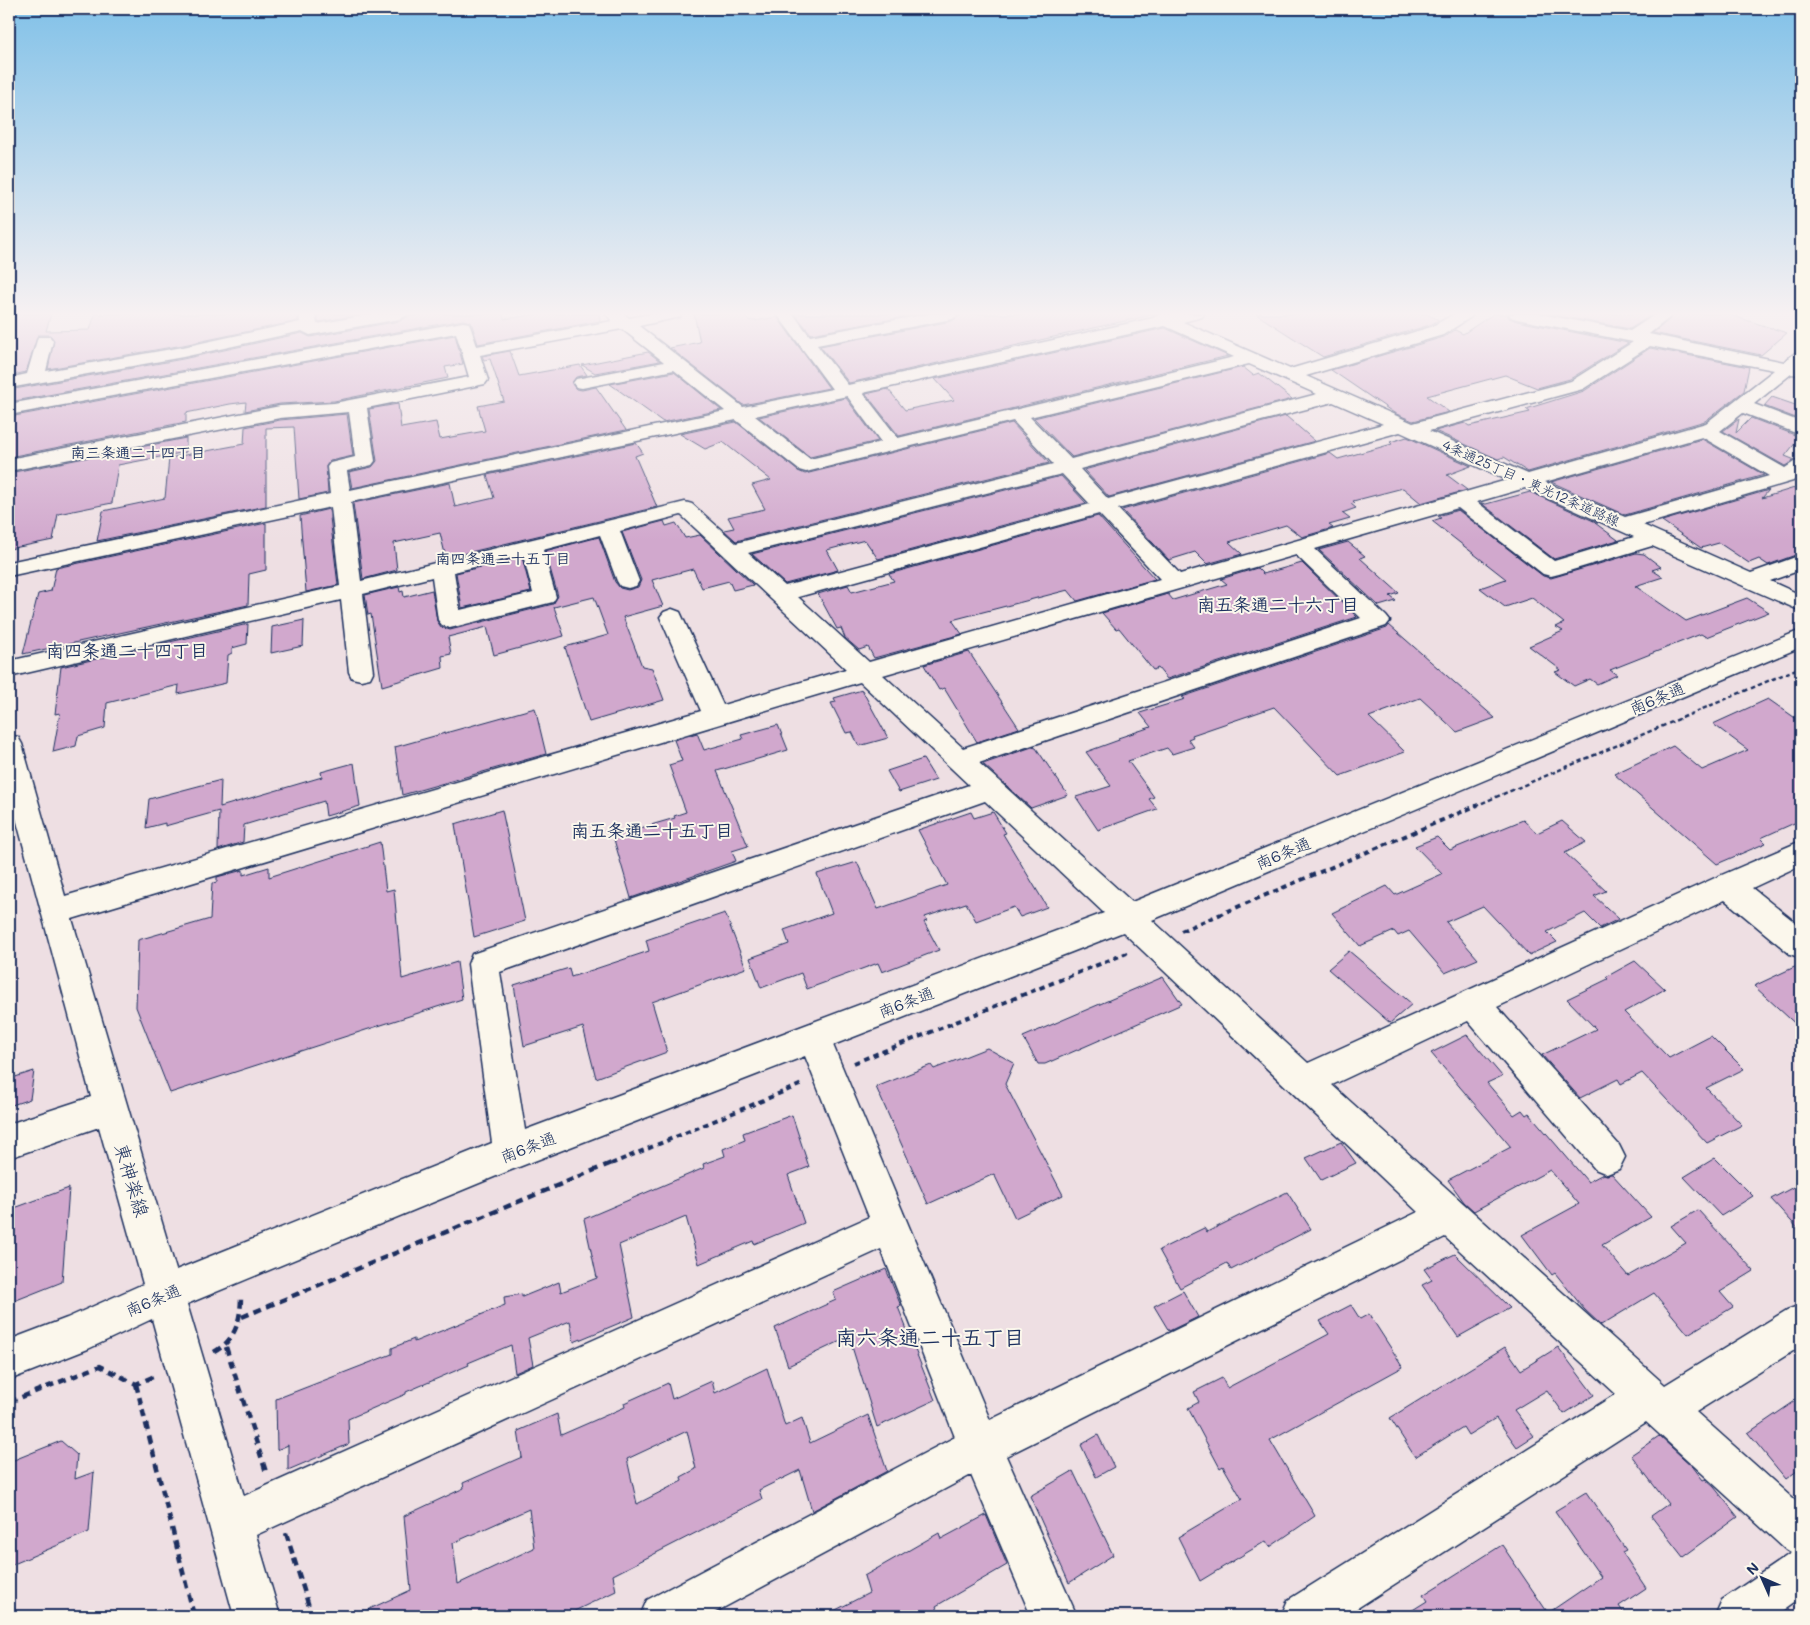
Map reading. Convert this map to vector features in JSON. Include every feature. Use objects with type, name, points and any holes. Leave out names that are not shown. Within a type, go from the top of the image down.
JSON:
[{"type":"street","points":[[9,409],[115,390]]},
{"type":"street","points":[[9,465],[280,412],[334,409],[429,390]]},
{"type":"street","points":[[712,390],[806,466],[1118,390]]},
{"type":"street","points":[[9,569],[847,390],[893,444]]},
{"type":"street","name":"4条通25丁目・東光12条道路線","points":[[1324,390],[1801,604]]},
{"type":"street","points":[[781,594],[1105,506],[1558,390]]},
{"type":"street","points":[[55,912],[864,672],[1704,430],[1713,427],[1762,390]]},
{"type":"street","points":[[733,550],[1068,466],[1336,395]]},
{"type":"street","points":[[357,404],[365,461],[337,467],[361,672]]},
{"type":"street","points":[[1740,405],[1801,428]]},
{"type":"street","points":[[1017,414],[1068,466],[1176,583]]},
{"type":"street","points":[[1704,430],[1794,471]]},
{"type":"street","points":[[1622,525],[1794,471]]},
{"type":"street","points":[[1460,499],[1551,569],[1655,538]]},
{"type":"street","points":[[9,669],[352,590],[684,508],[781,594],[957,760],[1449,1216],[1801,1535]]},
{"type":"street","points":[[608,528],[628,581]]},
{"type":"street","points":[[442,568],[450,620],[545,598],[531,546]]},
{"type":"street","points":[[957,760],[1378,621],[1299,546]]},
{"type":"street","points":[[1750,581],[1801,562]]},
{"type":"street","points":[[672,617],[716,716]]},
{"type":"street","name":"南6条通","points":[[9,1360],[74,1335],[166,1293],[240,1265],[511,1153],[1128,917],[1801,638]]},
{"type":"street","name":"東神楽線","points":[[9,744],[110,1107],[166,1293],[257,1616]]},
{"type":"street","points":[[511,1153],[483,964],[989,789]]},
{"type":"street","points":[[1304,1081],[1801,852]]},
{"type":"street","points":[[1727,885],[1801,945]]},
{"type":"street","points":[[1473,1003],[1607,1157]]},
{"type":"street","points":[[814,1037],[980,1447],[1054,1616]]},
{"type":"street","points":[[9,1141],[110,1107]]},
{"type":"street","points":[[663,1616],[980,1447],[1449,1216]]},
{"type":"street","points":[[231,1524],[891,1226]]},
{"type":"street","points":[[1304,1616],[1656,1403],[1801,1324]]},
{"type":"street","points":[[1738,1616],[1801,1571]]},
{"type":"path","points":[[226,1347],[242,1317],[829,1073],[1155,942],[1801,667]]},
{"type":"path","points":[[9,1402],[100,1366]]},
{"type":"path","points":[[136,1384],[194,1616]]},
{"type":"building","points":[[10,390],[76,390],[9,402]]},
{"type":"building","points":[[157,390],[389,390],[334,401],[280,404],[245,411],[246,402],[230,404],[186,413],[186,422],[9,457],[9,417]]},
{"type":"building","points":[[500,390],[598,390],[626,430],[352,488],[349,472],[372,467],[377,461],[369,409],[398,404],[401,428],[436,422],[440,439],[485,431],[478,406],[504,401]]},
{"type":"building","points":[[618,390],[696,390],[721,410],[663,422]]},
{"type":"building","points":[[724,390],[820,390],[743,405]]},
{"type":"building","points":[[889,390],[905,410],[954,400],[945,390],[1089,390],[899,436],[866,394]]},
{"type":"building","points":[[1149,390],[1280,390],[1292,399],[1072,457],[1034,418]]},
{"type":"building","points":[[1360,390],[1450,390],[1427,396],[1449,412],[1413,421],[1394,413]]},
{"type":"building","points":[[1744,390],[1705,421],[1528,472],[1504,457],[1498,459],[1435,431],[1465,423],[1469,426],[1530,412],[1526,409],[1584,391]]},
{"type":"building","points":[[1772,397],[1801,407],[1801,420],[1764,406]]},
{"type":"building","points":[[846,398],[878,441],[810,457],[759,417]]},
{"type":"building","points":[[347,414],[353,456],[330,461],[326,466],[328,493],[299,499],[294,427],[266,428],[266,506],[97,541],[103,511],[165,498],[169,458],[244,444],[245,427],[280,420]]},
{"type":"building","points":[[1286,416],[1315,441],[1109,497],[1084,470]]},
{"type":"building","points":[[1751,418],[1800,437],[1785,456],[1795,460],[1785,466],[1723,431],[1739,419],[1736,433]]},
{"type":"building","points":[[736,422],[798,471],[805,474],[1012,423],[1049,463],[736,541],[724,530],[734,528],[728,517],[765,509],[752,485],[771,480],[723,442],[705,449],[680,434]]},
{"type":"building","points":[[1407,437],[1471,466],[1447,475],[1467,490],[1421,503],[1403,488],[1353,501],[1355,503],[1351,504],[1356,508],[1342,513],[1350,519],[1329,525],[1333,528],[1302,537],[1286,525],[1229,542],[1242,554],[1207,564],[1195,552],[1169,560],[1122,510],[1330,453],[1338,459],[1392,444],[1390,442]]},
{"type":"building","points":[[186,438],[186,452],[118,465],[112,503],[58,514],[53,540],[9,549],[9,473]]},
{"type":"building","points":[[1702,439],[1764,475],[1625,515],[1551,482]]},
{"type":"building","points":[[636,443],[643,453],[635,456],[657,507],[446,558],[440,533],[394,543],[397,570],[363,579],[353,503],[450,483],[455,507],[494,498],[487,475]]},
{"type":"building","points":[[1061,476],[1086,503],[878,559],[865,540],[827,550],[838,570],[785,584],[752,554]]},
{"type":"building","points":[[1801,486],[1801,553],[1768,565],[1759,559],[1749,563],[1719,543],[1701,548],[1662,521],[1769,490],[1762,498]]},
{"type":"building","points":[[1530,492],[1598,523],[1595,523],[1618,540],[1554,559],[1481,503],[1486,504]]},
{"type":"building","points":[[329,509],[338,585],[306,592],[300,516]]},
{"type":"building","points":[[1458,510],[1543,576],[1551,578],[1636,553],[1644,554],[1661,567],[1652,570],[1663,577],[1635,586],[1686,621],[1747,598],[1769,612],[1706,637],[1701,634],[1610,670],[1617,675],[1597,684],[1590,679],[1574,686],[1555,672],[1561,670],[1529,646],[1563,631],[1556,627],[1564,623],[1532,598],[1505,607],[1480,588],[1506,579],[1432,521],[1441,518],[1438,516]]},
{"type":"building","points":[[1098,516],[1155,579],[1077,601],[1068,590],[952,620],[962,634],[874,658],[868,647],[859,650],[845,638],[841,628],[837,629],[818,594],[848,585],[852,592],[894,581],[889,574]]},
{"type":"building","points":[[664,521],[666,526],[676,523],[685,538],[700,535],[753,585],[733,590],[729,581],[702,588],[693,569],[652,580],[663,606],[623,617],[642,666],[652,668],[664,700],[589,722],[565,647],[608,635],[594,597],[554,607],[564,636],[494,655],[487,627],[448,637],[451,654],[442,656],[443,668],[382,686],[371,614],[368,615],[365,595],[399,587],[400,592],[403,591],[404,597],[432,590],[437,621],[441,627],[450,630],[553,604],[558,596],[545,551],[599,537],[615,582],[620,588],[628,590],[638,587],[641,580],[622,532]]},
{"type":"building","points":[[266,523],[266,570],[249,574],[248,605],[23,654],[38,594],[51,591],[56,568]]},
{"type":"building","points":[[1348,542],[1365,556],[1360,558],[1399,593],[1390,596],[1396,601],[1379,606],[1319,550]]},
{"type":"building","points":[[522,557],[531,592],[462,608],[456,573]]},
{"type":"building","points":[[1302,563],[1357,617],[1167,679],[1158,668],[1153,670],[1119,628],[1116,629],[1102,613],[1168,594],[1173,600],[1227,584],[1221,579],[1257,568],[1263,574]]},
{"type":"building","points":[[304,620],[303,646],[271,653],[272,627]]},
{"type":"building","points":[[248,624],[247,644],[232,648],[232,653],[228,655],[226,683],[178,694],[179,685],[107,703],[105,728],[78,736],[76,746],[53,752],[60,713],[55,714],[61,667]]},
{"type":"building","points":[[1389,625],[1495,718],[1457,732],[1420,698],[1369,717],[1405,752],[1340,776],[1274,707],[1192,735],[1193,737],[1188,739],[1194,747],[1172,754],[1167,748],[1128,761],[1154,797],[1149,799],[1157,809],[1098,830],[1076,797],[1111,786],[1086,752],[1119,740],[1118,738],[1151,727],[1140,713],[1387,628]]},
{"type":"building","points":[[969,652],[1019,728],[977,742],[944,688],[939,690],[924,665]]},
{"type":"building","points":[[862,690],[888,738],[859,746],[852,732],[846,733],[831,703],[836,702],[834,698]]},
{"type":"building","points":[[1768,699],[1801,722],[1801,820],[1761,838],[1766,843],[1717,864],[1614,774],[1673,746],[1702,770],[1748,750],[1713,724]]},
{"type":"building","points":[[535,708],[546,754],[402,795],[395,747]]},
{"type":"building","points":[[778,725],[788,750],[717,771],[748,846],[732,851],[736,861],[631,898],[613,836],[675,818],[674,816],[686,812],[669,765],[682,761],[674,740],[697,733],[704,750],[743,739],[741,735]]},
{"type":"building","points":[[1032,747],[1036,748],[1068,795],[1031,808],[983,764]]},
{"type":"building","points":[[923,759],[936,780],[899,792],[887,771]]},
{"type":"building","points":[[354,763],[360,806],[326,816],[324,801],[244,825],[243,842],[218,850],[219,811],[165,826],[165,823],[146,828],[149,799],[221,780],[220,807],[322,777],[321,772]]},
{"type":"building","points":[[502,810],[525,921],[474,937],[455,824]]},
{"type":"building","points":[[971,812],[974,818],[993,812],[1006,833],[1003,834],[1047,907],[1020,917],[1014,907],[976,921],[966,903],[925,917],[927,921],[924,922],[939,950],[882,972],[878,963],[807,989],[801,973],[761,988],[750,958],[789,944],[784,930],[832,913],[817,874],[857,862],[878,909],[947,885],[918,830]]},
{"type":"building","points":[[1523,820],[1537,833],[1562,821],[1586,842],[1565,853],[1606,891],[1594,896],[1619,919],[1600,928],[1585,913],[1547,932],[1557,942],[1529,955],[1483,906],[1446,922],[1478,959],[1445,973],[1409,931],[1398,936],[1394,931],[1360,946],[1332,913],[1387,886],[1395,895],[1442,874],[1415,846],[1437,837],[1450,850]]},
{"type":"building","points":[[380,842],[386,891],[394,889],[402,979],[457,962],[462,999],[170,1093],[136,1007],[138,940],[210,919],[212,883],[217,882],[217,877],[243,870],[243,875],[269,867],[269,877]]},
{"type":"building","points":[[725,913],[746,968],[652,1002],[667,1052],[596,1078],[583,1027],[524,1046],[514,985],[569,968],[571,977],[649,951],[646,940]]},
{"type":"building","points":[[1349,951],[1412,1004],[1390,1023],[1328,969]]},
{"type":"building","points":[[1635,961],[1665,989],[1624,1012],[1669,1058],[1711,1036],[1744,1069],[1706,1088],[1742,1125],[1707,1143],[1642,1073],[1621,1084],[1618,1079],[1580,1098],[1542,1055],[1596,1029],[1567,999],[1608,979],[1606,977]]},
{"type":"building","points":[[1801,964],[1801,1029],[1754,986]]},
{"type":"building","points":[[1163,977],[1182,1004],[1045,1064],[1038,1064],[1023,1037]]},
{"type":"building","points":[[1467,1035],[1502,1076],[1487,1083],[1514,1115],[1522,1110],[1526,1115],[1529,1113],[1588,1182],[1603,1174],[1612,1174],[1651,1217],[1602,1245],[1628,1276],[1686,1243],[1671,1226],[1698,1210],[1754,1271],[1720,1292],[1733,1307],[1688,1334],[1654,1293],[1601,1325],[1584,1309],[1555,1273],[1552,1275],[1522,1235],[1579,1204],[1550,1170],[1474,1211],[1464,1202],[1448,1180],[1511,1147],[1431,1053]]},
{"type":"building","points":[[987,1048],[1014,1063],[1005,1084],[1063,1195],[1015,1218],[994,1174],[928,1204],[876,1087],[931,1065],[934,1069]]},
{"type":"building","points":[[34,1071],[30,1099],[9,1106],[9,1079]]},
{"type":"building","points":[[792,1115],[809,1167],[788,1175],[804,1223],[754,1244],[753,1241],[699,1264],[686,1217],[619,1245],[634,1317],[574,1342],[570,1321],[528,1338],[533,1365],[515,1373],[511,1345],[468,1363],[469,1365],[348,1419],[349,1444],[288,1470],[288,1445],[277,1450],[276,1399],[392,1354],[392,1348],[414,1339],[414,1342],[505,1305],[504,1297],[522,1294],[522,1297],[559,1282],[561,1292],[597,1278],[584,1219],[704,1168],[703,1164],[725,1156],[723,1149],[745,1140],[743,1133]]},
{"type":"building","points":[[1341,1142],[1356,1163],[1321,1180],[1306,1158]]},
{"type":"building","points":[[1715,1158],[1753,1196],[1721,1216],[1684,1177]]},
{"type":"building","points":[[1801,1183],[1801,1232],[1771,1199]]},
{"type":"building","points":[[69,1188],[62,1282],[9,1303],[9,1210]]},
{"type":"building","points":[[1287,1192],[1311,1229],[1231,1270],[1227,1263],[1180,1288],[1159,1250],[1204,1228],[1207,1232]]},
{"type":"building","points":[[1455,1254],[1510,1308],[1458,1337],[1422,1285],[1432,1280],[1424,1269]]},
{"type":"building","points":[[886,1269],[901,1306],[898,1307],[935,1400],[877,1427],[849,1337],[788,1366],[775,1328],[836,1300],[833,1292]]},
{"type":"building","points":[[1183,1291],[1198,1317],[1169,1331],[1154,1306]]},
{"type":"building","points":[[1351,1305],[1360,1319],[1369,1314],[1403,1367],[1270,1440],[1315,1516],[1270,1547],[1266,1541],[1200,1581],[1178,1537],[1242,1499],[1223,1466],[1220,1468],[1188,1408],[1199,1402],[1194,1392],[1222,1378],[1227,1388],[1329,1334],[1320,1321]]},
{"type":"building","points":[[1505,1347],[1521,1370],[1558,1347],[1594,1395],[1564,1414],[1547,1390],[1514,1410],[1534,1436],[1517,1447],[1496,1418],[1468,1435],[1463,1427],[1415,1457],[1390,1418]]},
{"type":"building","points":[[767,1368],[785,1426],[802,1418],[810,1443],[868,1415],[887,1471],[812,1511],[800,1470],[759,1490],[762,1499],[613,1575],[616,1591],[564,1616],[354,1616],[411,1590],[404,1516],[464,1488],[463,1483],[522,1457],[518,1431],[557,1414],[561,1435],[625,1407],[624,1403],[668,1383],[672,1399],[712,1381],[715,1393]],"holes":[[[687,1431],[696,1469],[681,1477],[682,1481],[637,1504],[627,1459]],[[529,1509],[534,1548],[458,1584],[453,1543]]]},
{"type":"building","points":[[1801,1397],[1801,1468],[1786,1479],[1748,1433]]},
{"type":"building","points":[[1098,1435],[1114,1467],[1096,1477],[1081,1445]]},
{"type":"building","points":[[1659,1436],[1693,1467],[1703,1480],[1705,1479],[1714,1487],[1738,1517],[1683,1557],[1651,1516],[1668,1504],[1631,1455]]},
{"type":"building","points":[[61,1441],[77,1455],[75,1479],[94,1472],[89,1532],[9,1566],[9,1462]]},
{"type":"building","points":[[1073,1471],[1113,1555],[1069,1583],[1030,1496]]},
{"type":"building","points":[[1586,1492],[1626,1550],[1622,1552],[1646,1588],[1619,1606],[1626,1616],[1403,1616],[1427,1601],[1423,1595],[1502,1545],[1548,1613],[1601,1577],[1555,1511]]},
{"type":"building","points":[[986,1515],[1007,1565],[936,1606],[940,1616],[824,1616],[869,1593],[864,1576],[939,1533],[941,1539]]},
{"type":"district","name":"南三条通二十四丁目","points":[[138,453]]},
{"type":"district","name":"南四条通二十五丁目","points":[[503,559]]},
{"type":"district","name":"南五条通二十六丁目","points":[[1278,605]]},
{"type":"district","name":"南四条通二十四丁目","points":[[127,651]]},
{"type":"district","name":"南五条通二十五丁目","points":[[652,831]]},
{"type":"district","name":"南六条通二十五丁目","points":[[930,1338]]}]
